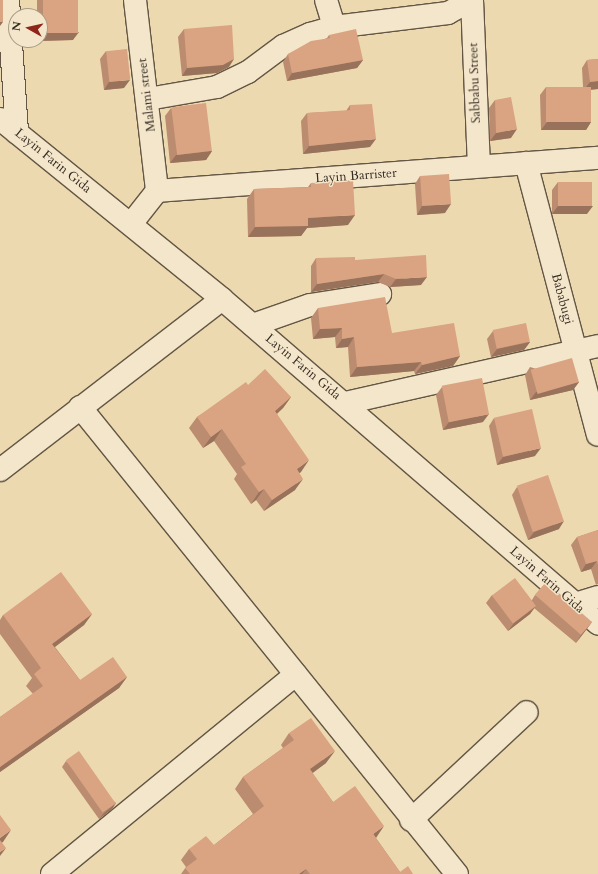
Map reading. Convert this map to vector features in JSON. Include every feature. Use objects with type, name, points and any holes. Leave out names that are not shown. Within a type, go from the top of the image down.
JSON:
[{"type":"street","points":[[8,0],[18,133]]},
{"type":"street","name":"Malami street","points":[[135,0],[148,99],[157,191]]},
{"type":"street","points":[[326,0],[334,27]]},
{"type":"street","points":[[148,99],[217,87],[248,72],[282,46],[334,27],[448,13],[471,0]]},
{"type":"street","name":"Sabbabu Street","points":[[471,0],[479,166]]},
{"type":"street","name":"Layin Farin Gida","points":[[0,119],[131,224],[253,325],[345,403],[598,624]]},
{"type":"street","name":"Layin Barrister","points":[[157,191],[598,158]]},
{"type":"street","name":"Bababugi","points":[[526,163],[598,436]]},
{"type":"street","points":[[131,224],[157,191]]},
{"type":"street","points":[[253,325],[310,305],[380,294]]},
{"type":"street","points":[[0,470],[222,299]]},
{"type":"street","points":[[345,403],[598,346]]},
{"type":"street","points":[[80,407],[296,674],[411,820],[457,874]]},
{"type":"street","points":[[575,604],[598,597]]},
{"type":"street","points":[[52,874],[296,674]]},
{"type":"street","points":[[411,820],[527,712]]},
{"type":"building","points":[[0,0],[3,0],[3,22],[0,22]]},
{"type":"building","points":[[43,0],[78,0],[78,33],[48,33],[48,8],[43,8]]},
{"type":"building","points":[[232,25],[234,59],[223,65],[187,68],[184,29]]},
{"type":"building","points":[[356,29],[363,60],[292,73],[288,54],[311,41],[330,38],[329,35]]},
{"type":"building","points":[[127,49],[130,80],[109,82],[106,51]]},
{"type":"building","points":[[598,59],[598,81],[590,82],[587,60]]},
{"type":"building","points":[[546,87],[591,87],[591,122],[546,122]]},
{"type":"building","points":[[511,97],[517,129],[496,133],[495,100]]},
{"type":"building","points":[[206,103],[212,151],[177,155],[171,107]]},
{"type":"building","points":[[372,104],[376,139],[309,146],[307,113],[350,110],[350,105]]},
{"type":"building","points":[[449,174],[451,204],[422,206],[420,176]]},
{"type":"building","points":[[353,180],[355,215],[308,218],[308,226],[255,227],[254,189],[311,187],[311,183]]},
{"type":"building","points":[[558,182],[592,182],[592,206],[558,206]]},
{"type":"building","points":[[426,255],[427,277],[396,279],[384,274],[317,284],[316,258],[355,257],[355,260]]},
{"type":"building","points":[[385,297],[392,333],[454,323],[460,356],[422,365],[421,362],[357,367],[354,337],[342,339],[342,328],[320,329],[318,308]]},
{"type":"building","points":[[526,323],[530,342],[497,349],[493,330]]},
{"type":"building","points":[[572,358],[579,382],[538,394],[531,370]]},
{"type":"building","points":[[265,369],[291,397],[275,411],[309,460],[297,469],[303,479],[272,500],[264,489],[259,492],[241,467],[246,464],[222,429],[211,437],[197,417],[246,382],[248,385]]},
{"type":"building","points":[[482,378],[489,414],[449,422],[442,386]]},
{"type":"building","points":[[532,409],[541,448],[503,457],[494,418]]},
{"type":"building","points":[[548,475],[564,521],[533,532],[517,486]]},
{"type":"building","points":[[598,530],[598,565],[597,561],[586,564],[577,537]]},
{"type":"building","points":[[61,572],[92,614],[52,644],[80,680],[113,657],[127,677],[0,767],[0,717],[43,686],[34,674],[41,668],[3,615]]},
{"type":"building","points":[[515,578],[536,606],[513,623],[492,595]]},
{"type":"building","points":[[546,582],[592,622],[581,635],[535,595]]},
{"type":"building","points":[[311,718],[335,751],[310,769],[333,802],[355,786],[384,826],[373,834],[400,872],[408,866],[413,874],[310,874],[306,869],[299,874],[190,874],[185,868],[197,859],[189,849],[206,836],[214,845],[264,806],[243,777],[294,740],[289,733]]},
{"type":"building","points":[[79,751],[116,803],[103,813],[66,760]]},
{"type":"building","points":[[0,815],[11,830],[0,838]]},
{"type":"building","points":[[0,840],[6,848],[0,852]]}]
